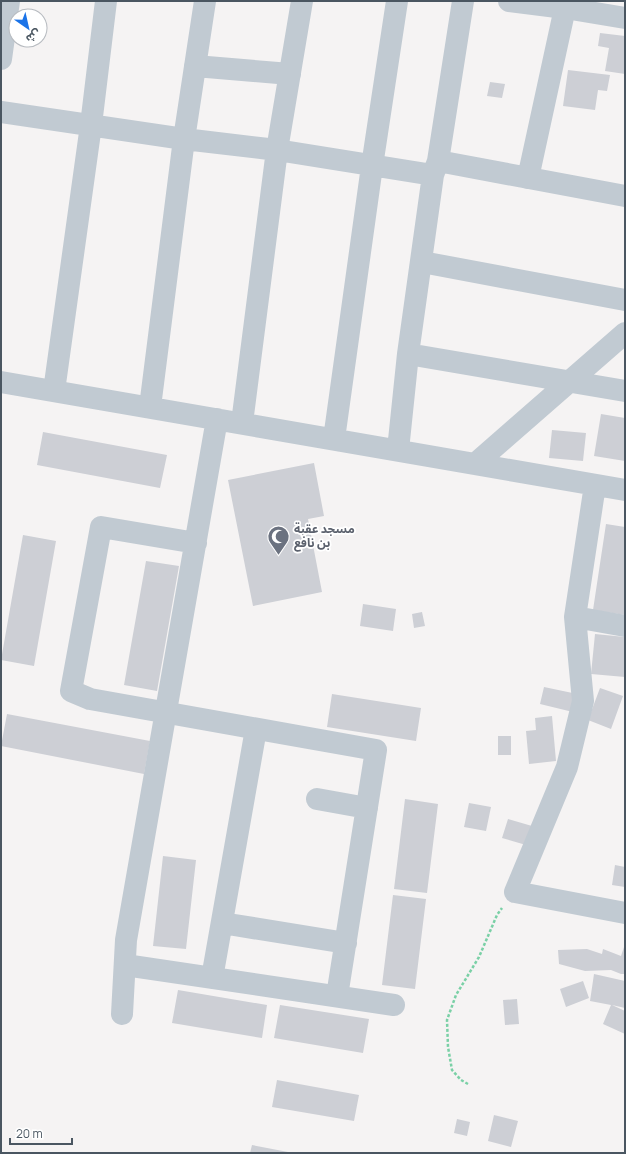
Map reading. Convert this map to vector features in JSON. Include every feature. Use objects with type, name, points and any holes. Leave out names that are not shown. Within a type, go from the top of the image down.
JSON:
[{"type":"street","points":[[1,59],[9,1]]},
{"type":"street","points":[[54,391],[91,126],[106,1]]},
{"type":"street","points":[[150,407],[184,139],[205,1]]},
{"type":"street","points":[[242,423],[277,150],[302,1]]},
{"type":"street","points":[[334,439],[372,166],[397,1]]},
{"type":"street","points":[[398,450],[408,354],[463,1]]},
{"type":"street","points":[[509,1],[625,18]]},
{"type":"street","points":[[528,178],[565,8]]},
{"type":"street","points":[[195,66],[290,74]]},
{"type":"street","points":[[1,112],[184,139],[277,150],[372,166],[436,168],[528,178],[625,196]]},
{"type":"street","points":[[422,262],[625,300]]},
{"type":"street","points":[[475,464],[625,333]]},
{"type":"street","points":[[408,354],[625,391]]},
{"type":"street","points":[[1,382],[625,490]]},
{"type":"street","points":[[122,1014],[126,940],[217,419]]},
{"type":"street","points":[[595,485],[576,617],[583,701],[567,767],[515,892],[625,913]]},
{"type":"street","points":[[196,543],[101,526],[71,691],[90,699],[376,750],[337,996]]},
{"type":"street","points":[[576,617],[625,626]]},
{"type":"street","points":[[212,978],[256,729]]},
{"type":"street","points":[[316,799],[367,808]]},
{"type":"street","points":[[222,923],[346,943]]},
{"type":"street","points":[[125,965],[394,1005]]},
{"type":"path","points":[[468,1084],[461,1080],[452,1070],[448,1047],[447,1020],[456,995],[479,957],[497,915],[515,892]]},
{"type":"building","points":[[600,33],[625,36],[625,74],[605,71],[609,48],[598,46]]},
{"type":"building","points":[[568,70],[610,75],[607,91],[598,90],[595,110],[563,106]]},
{"type":"building","points":[[490,82],[505,84],[502,98],[487,96]]},
{"type":"building","points":[[601,414],[625,418],[625,461],[594,456]]},
{"type":"building","points":[[552,430],[586,433],[583,461],[549,458]]},
{"type":"building","points":[[43,432],[167,455],[160,488],[37,465]]},
{"type":"building","name":"مسجد عقبة بن نافع","points":[[314,463],[324,516],[308,519],[322,592],[253,606],[228,480]]},
{"type":"building","points":[[606,524],[625,527],[625,615],[593,610]]},
{"type":"building","points":[[23,535],[56,541],[34,666],[1,660]]},
{"type":"building","points":[[146,561],[179,566],[157,691],[124,685]]},
{"type":"building","points":[[363,604],[396,609],[393,631],[360,626]]},
{"type":"building","points":[[422,612],[425,626],[414,628],[412,614]]},
{"type":"building","points":[[595,634],[625,637],[625,677],[591,674]]},
{"type":"building","points":[[544,687],[582,695],[577,713],[540,704]]},
{"type":"building","points":[[600,688],[623,696],[611,729],[588,720]]},
{"type":"building","points":[[332,694],[421,708],[416,741],[327,727]]},
{"type":"building","points":[[7,714],[150,741],[144,774],[1,746]]},
{"type":"building","points":[[552,716],[556,761],[529,764],[526,731],[536,730],[535,718]]},
{"type":"building","points":[[498,736],[511,736],[511,755],[498,755]]},
{"type":"building","points":[[405,799],[438,804],[427,893],[394,889]]},
{"type":"building","points":[[469,803],[491,807],[486,831],[464,827]]},
{"type":"building","points":[[508,819],[532,826],[526,845],[502,838]]},
{"type":"building","points":[[163,856],[196,860],[186,949],[153,946]]},
{"type":"building","points":[[615,865],[625,867],[625,887],[612,885]]},
{"type":"building","points":[[393,895],[426,899],[415,989],[382,985]]},
{"type":"building","points":[[625,944],[625,974],[611,970],[585,971],[559,964],[558,950],[587,949],[602,954],[603,949],[621,956]]},
{"type":"building","points":[[594,974],[625,981],[625,1008],[612,1005],[625,1011],[625,1034],[603,1024],[611,1005],[590,1001]]},
{"type":"building","points":[[583,981],[589,998],[566,1007],[560,989]]},
{"type":"building","points":[[178,990],[267,1005],[262,1038],[172,1023]]},
{"type":"building","points":[[517,999],[519,1024],[505,1025],[503,1000]]},
{"type":"building","points":[[280,1005],[369,1019],[363,1053],[274,1038]]},
{"type":"building","points":[[277,1080],[359,1095],[354,1121],[272,1107]]},
{"type":"building","points":[[494,1115],[518,1121],[511,1147],[488,1141]]},
{"type":"building","points":[[457,1119],[470,1122],[467,1136],[454,1133]]},
{"type":"building","points":[[252,1145],[288,1152],[288,1153],[250,1153]]},
{"type":"place","name":"مسجد عقبة بن نافع","points":[[279,556]]}]
